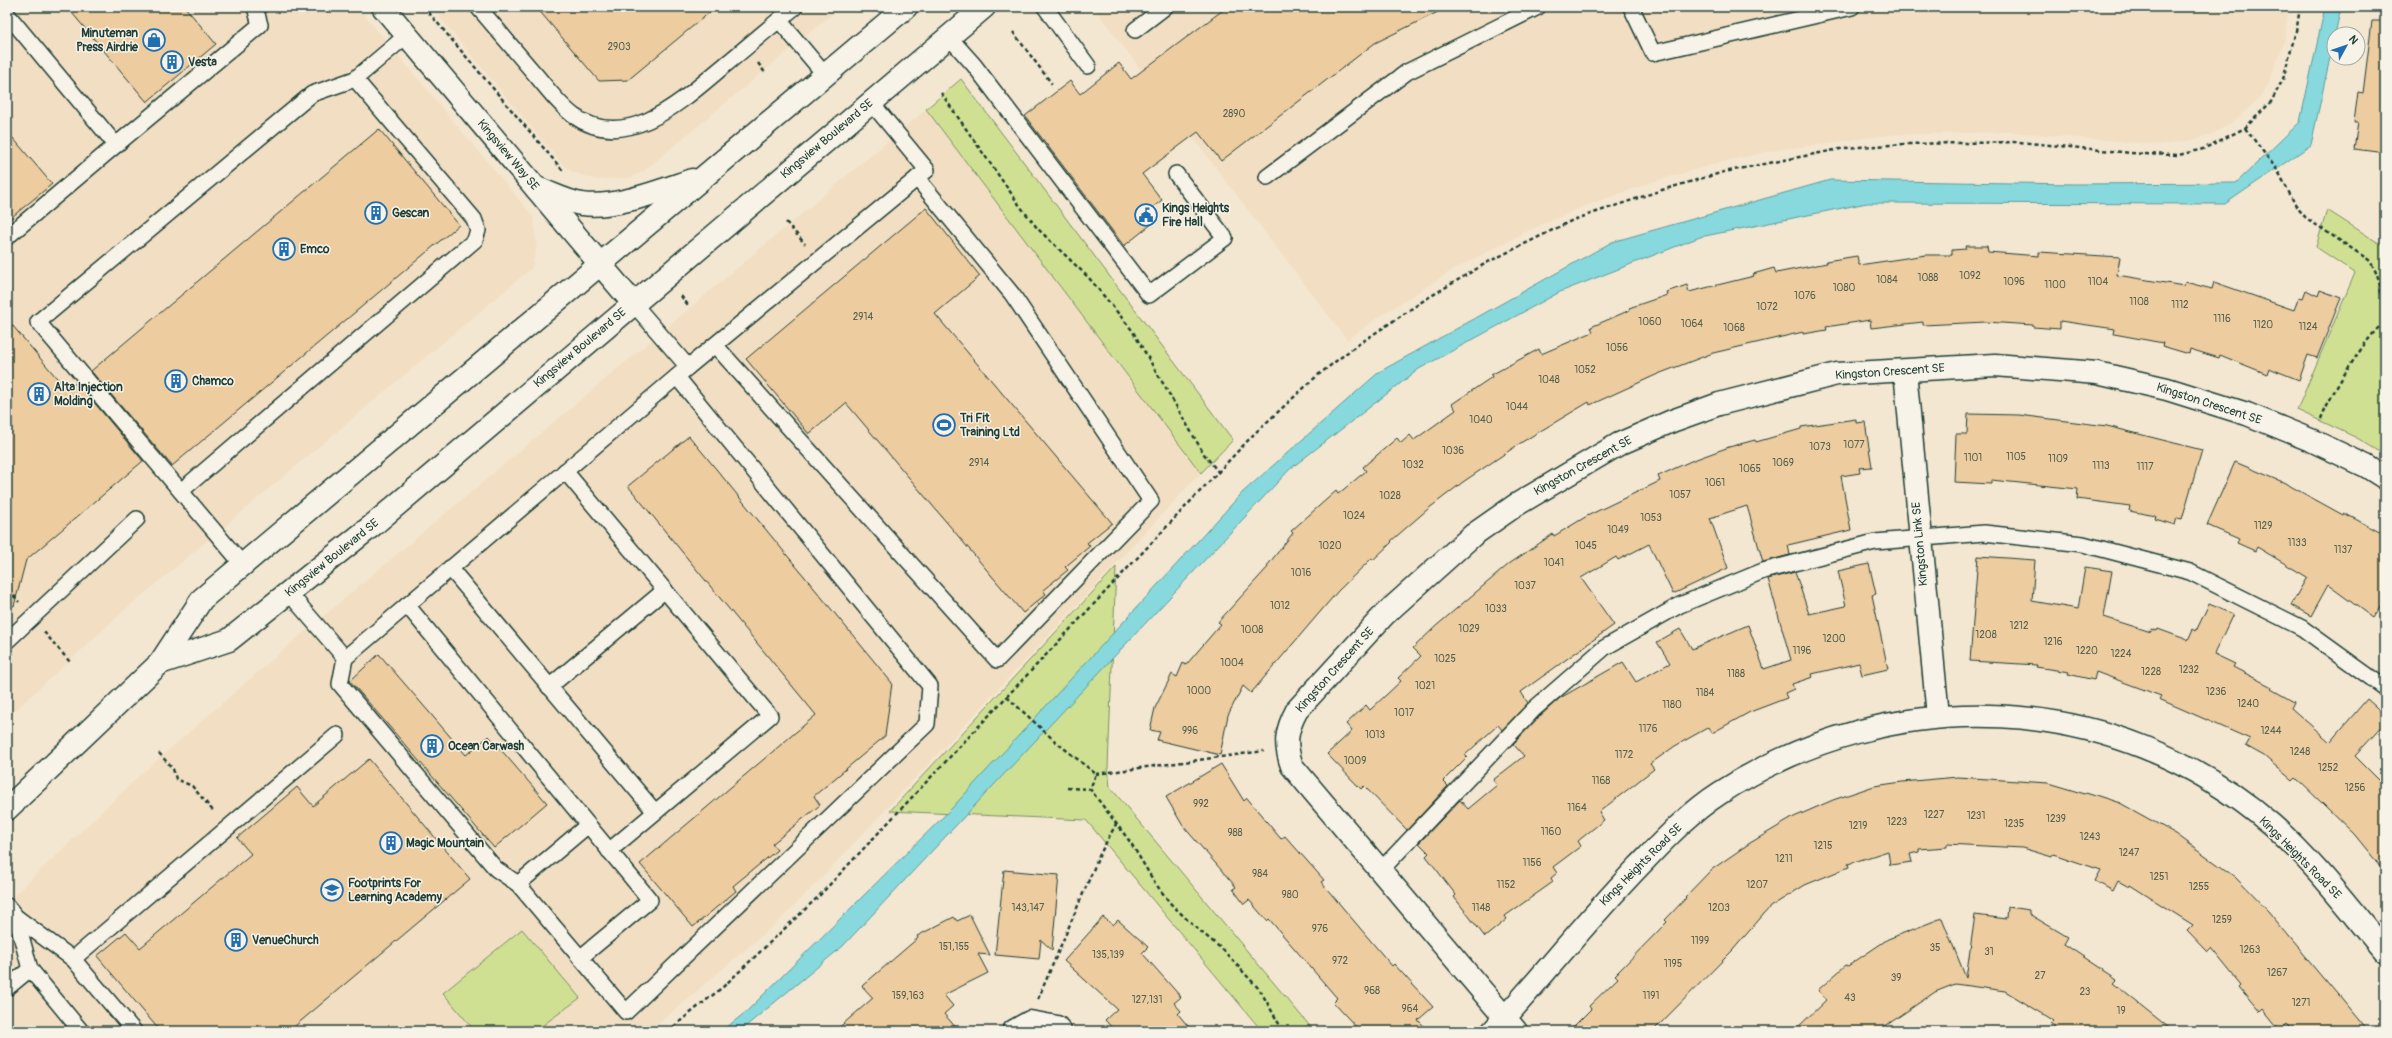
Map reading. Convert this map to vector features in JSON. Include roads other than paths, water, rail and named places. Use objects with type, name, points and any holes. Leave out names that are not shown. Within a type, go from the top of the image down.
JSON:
[{"type":"street","name":"Kingsview Way SE","points":[[383,7],[633,303]]},
{"type":"street","name":"Kingsview Boulevard SE","points":[[7,809],[160,663],[202,599],[601,265],[703,176],[906,7]]},
{"type":"street","name":"Kingsview Boulevard SE","points":[[160,663],[229,640],[290,593],[373,525],[633,303],[984,7]]},
{"type":"street","points":[[536,188],[583,204],[611,203],[646,195],[703,176]]},
{"type":"street","name":"Kingston Crescent SE","points":[[1504,1027],[1380,871],[1292,766],[1286,739],[1289,725],[1297,710],[1384,615],[1473,535],[1516,505],[1619,444],[1719,404],[1837,374],[1995,365],[2096,373],[2167,389],[2247,414],[2313,441],[2366,466],[2385,478]]},
{"type":"street","name":"Kingston Link SE","points":[[1905,370],[1919,538],[1938,716]]},
{"type":"street","name":"Kings Heights Road SE","points":[[1504,1027],[1597,910],[1675,829],[1720,794],[1780,760],[1827,740],[1884,724],[1938,716],[1997,715],[2057,721],[2140,744],[2187,767],[2230,793],[2272,825],[2332,888],[2385,952]]},
{"type":"street","points":[[1022,1027],[1057,1027],[1060,1031]]},
{"type":"lane","points":[[7,237],[260,25],[256,7]]},
{"type":"lane","points":[[478,7],[554,97],[575,116],[594,125],[615,129],[634,126],[658,116],[680,102],[794,7]]},
{"type":"lane","points":[[1045,7],[1088,66]]},
{"type":"lane","points":[[1135,30],[1165,7]]},
{"type":"lane","points":[[1267,177],[1407,72],[1538,7]]},
{"type":"lane","points":[[1631,7],[1653,53],[1852,7]]},
{"type":"lane","points":[[7,14],[116,145]]},
{"type":"lane","points":[[778,20],[825,75]]},
{"type":"lane","points":[[243,565],[38,322],[312,94],[355,79],[406,35]]},
{"type":"lane","points":[[949,36],[974,65],[1149,295],[1225,238],[1176,174]]},
{"type":"lane","points":[[181,491],[475,240],[478,230],[474,219],[355,79]]},
{"type":"lane","points":[[633,303],[682,372],[930,686],[927,724],[626,1012],[518,884],[496,869],[340,684],[344,658],[682,372],[927,170],[871,102]]},
{"type":"lane","points":[[715,345],[997,660],[1151,501],[1012,294],[917,178]]},
{"type":"lane","points":[[565,471],[770,716],[609,851]]},
{"type":"lane","points":[[7,641],[137,519]]},
{"type":"lane","points":[[1380,871],[1534,709],[1604,648],[1680,605],[1763,571],[1876,542],[1984,533],[2083,544],[2190,572],[2302,628],[2385,688]]},
{"type":"lane","points":[[450,568],[655,812]]},
{"type":"lane","points":[[549,686],[665,590]]},
{"type":"lane","points":[[290,593],[344,658]]},
{"type":"lane","points":[[407,605],[650,900],[580,958]]},
{"type":"lane","points":[[73,959],[337,735]]},
{"type":"lane","points":[[518,884],[588,825]]},
{"type":"lane","points":[[12,912],[73,959],[134,1031]]},
{"type":"lane","points":[[12,912],[30,969],[81,1031]]},
{"type":"lane","points":[[7,988],[30,969]]},
{"type":"water","points":[[2325,7],[2341,7],[2337,26],[2326,26],[2326,66],[2328,66],[2311,145],[2225,204],[1867,203],[1700,237],[1560,292],[1419,369],[1290,469],[843,946],[740,1031],[722,1031],[747,1011],[952,808],[1243,492],[1379,372],[1612,242],[1830,180],[2075,184],[2236,183],[2300,122]]},
{"type":"place","name":"Minuteman Press Airdrie","points":[[154,40]]},
{"type":"place","name":"Vesta","points":[[172,62]]},
{"type":"place","name":"Gescan","points":[[376,213]]},
{"type":"place","name":"Kings Heights Fire Hall","points":[[1146,215]]},
{"type":"place","name":"Emco","points":[[284,249]]},
{"type":"place","name":"Chamco","points":[[176,381]]},
{"type":"place","name":"Alta Injection Molding","points":[[39,394]]},
{"type":"place","name":"Tri Fit Training Ltd","points":[[944,425]]},
{"type":"place","name":"Ocean Carwash","points":[[432,746]]},
{"type":"place","name":"Magic Mountain","points":[[391,843]]},
{"type":"place","name":"Footprints For Learning Academy","points":[[332,890]]},
{"type":"place","name":"VenueChurch","points":[[236,940]]}]
